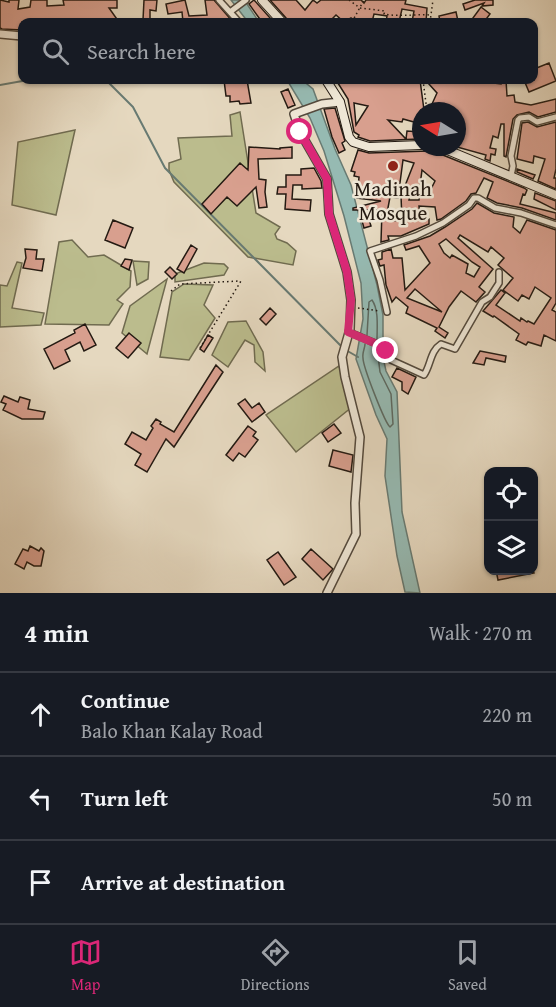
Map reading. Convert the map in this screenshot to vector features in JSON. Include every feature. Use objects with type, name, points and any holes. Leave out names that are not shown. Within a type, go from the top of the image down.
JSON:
[{"type":"main road","points":[[262,0],[276,18]]},
{"type":"main road","points":[[329,84],[340,102],[349,137],[356,145],[369,147],[412,145]]},
{"type":"main road","points":[[464,156],[556,195]]},
{"type":"street","points":[[219,0],[235,18]]},
{"type":"street","points":[[230,12],[246,0]]},
{"type":"street","points":[[0,34],[18,36]]},
{"type":"street","points":[[327,593],[356,534],[355,503],[360,437],[342,357],[348,332],[351,300],[347,272],[329,214],[327,179],[300,132],[294,114],[322,104],[340,102]]},
{"type":"street","points":[[511,176],[513,166],[511,156],[518,120],[530,117],[537,122],[556,117]]},
{"type":"street","points":[[387,312],[380,280],[370,251],[416,236],[443,223],[469,205],[474,198],[495,208],[521,213],[556,225]]},
{"type":"street","points":[[348,332],[384,347],[391,360],[424,375],[438,345],[455,349],[482,302],[490,297],[499,283],[499,272]]},
{"type":"path","points":[[349,0],[360,8],[385,11],[384,14],[398,17],[414,14],[431,15]]},
{"type":"path","points":[[354,18],[364,0]]},
{"type":"path","points":[[431,18],[433,0]]},
{"type":"path","points":[[424,84],[426,102]]},
{"type":"path","points":[[171,291],[180,284],[241,281],[200,348]]},
{"type":"path","points":[[359,308],[387,312]]},
{"type":"green space","points":[[240,112],[256,213],[280,227],[275,234],[277,239],[287,243],[296,251],[293,265],[248,257],[174,182],[169,170],[169,163],[181,159],[178,138],[232,136],[230,115]]},
{"type":"green space","points":[[75,130],[56,215],[12,205],[18,142]]},
{"type":"green space","points":[[72,240],[88,257],[104,255],[131,271],[130,287],[117,300],[123,304],[109,325],[45,324],[59,242]]},
{"type":"green space","points":[[133,261],[149,262],[148,279],[137,285]]},
{"type":"green space","points":[[17,262],[22,263],[12,308],[44,313],[41,325],[0,327],[0,285],[7,286]]},
{"type":"green space","points":[[204,263],[224,264],[228,268],[224,275],[175,282],[175,274]]},
{"type":"green space","points":[[167,279],[147,354],[122,333],[130,306]]},
{"type":"green space","points":[[184,284],[213,285],[204,305],[215,318],[189,360],[160,357],[172,292]]},
{"type":"green space","points":[[246,321],[263,352],[265,371],[255,362],[254,345],[245,340],[228,367],[212,355],[228,322]]},
{"type":"green space","points":[[339,366],[352,407],[296,452],[266,415]]},
{"type":"water","points":[[231,0],[248,0],[247,4],[256,18],[245,18]]},
{"type":"water","points":[[289,84],[307,84],[313,89],[351,185],[377,285],[383,315],[383,357],[386,371],[397,392],[402,512],[420,593],[405,592],[385,476],[387,439],[356,359],[363,319],[361,283],[324,151],[310,118]]},
{"type":"building","points":[[0,0],[9,2],[9,0],[19,0],[18,9],[30,7],[31,0],[47,0],[47,6],[64,5],[63,0],[117,0],[117,8],[109,8],[116,18],[18,18],[18,30],[0,28]]},
{"type":"building","points":[[144,0],[157,0],[156,11],[150,10],[150,18],[143,18]]},
{"type":"building","points":[[185,0],[189,16],[207,15],[205,0],[214,0],[230,18],[183,18],[182,12],[168,14],[166,4]]},
{"type":"building","points":[[254,0],[270,18],[259,18],[249,4]]},
{"type":"building","points":[[270,0],[296,0],[305,10],[313,0],[317,3],[321,0],[361,0],[364,3],[366,0],[406,0],[405,4],[427,8],[426,18],[413,18],[414,11],[402,9],[400,18],[387,18],[387,16],[374,14],[373,18],[339,18],[336,15],[333,18],[286,18]]},
{"type":"building","points":[[475,0],[493,0],[493,5],[482,6],[484,3],[465,10],[463,4]]},
{"type":"building","points":[[481,7],[490,14],[487,18],[473,18]]},
{"type":"building","points":[[456,12],[457,18],[439,18],[439,16]]},
{"type":"building","points":[[549,63],[556,81],[529,92],[526,84],[538,84],[538,67]]},
{"type":"building","points":[[224,84],[248,84],[251,103],[230,102],[230,96],[226,96]]},
{"type":"building","points":[[339,84],[421,84],[423,102],[412,102],[412,122],[403,119],[402,122],[388,120],[406,139],[407,131],[412,131],[412,139],[370,141],[358,137],[359,135],[354,132],[348,99]],"holes":[[[354,103],[368,106],[356,125]]]},
{"type":"building","points":[[429,84],[506,84],[507,96],[514,95],[515,102],[531,105],[556,99],[556,112],[538,117],[529,112],[517,115],[513,119],[506,157],[504,156],[504,124],[501,124],[498,138],[493,136],[490,148],[496,149],[495,155],[491,154],[490,161],[485,159],[486,155],[466,149],[466,102],[433,102],[437,93]]},
{"type":"building","points":[[288,89],[295,105],[288,108],[281,92]]},
{"type":"building","points":[[335,108],[345,141],[342,143],[345,150],[339,153],[324,109]]},
{"type":"building","points":[[528,122],[537,127],[556,122],[554,178],[556,178],[556,189],[538,181],[545,159],[534,156],[533,163],[517,159],[522,123]]},
{"type":"building","points":[[249,147],[280,149],[292,147],[292,158],[258,159],[259,179],[266,180],[267,207],[259,208],[256,187],[237,206],[227,197],[211,214],[202,204],[240,163],[248,170]]},
{"type":"building","points":[[358,150],[369,153],[412,152],[412,156],[445,156],[524,188],[527,190],[520,204],[556,213],[556,220],[487,198],[493,182],[484,178],[476,193],[471,194],[466,201],[441,219],[437,220],[435,207],[419,206],[420,220],[429,219],[429,224],[401,236],[388,236],[389,240],[381,242],[382,210],[366,210],[371,226],[364,228],[359,210],[353,210],[353,208],[381,201],[357,198],[359,177],[354,176],[355,172],[351,171]],"holes":[[[403,160],[414,163],[401,196],[402,220],[391,221],[390,213],[387,213],[390,197],[398,198]],[[422,170],[435,181],[431,189],[420,186]],[[411,190],[420,191],[419,200],[409,200]]]},
{"type":"building","points":[[314,168],[322,188],[302,189],[302,185],[293,185],[292,199],[311,200],[310,211],[285,209],[286,194],[277,194],[278,187],[286,187],[286,175],[301,175],[301,169]]},
{"type":"building","points":[[517,169],[535,175],[533,179],[517,172]]},
{"type":"building","points":[[535,193],[556,201],[556,210],[534,199]]},
{"type":"building","points":[[477,203],[494,213],[514,217],[513,227],[520,233],[527,220],[556,230],[556,303],[552,310],[556,312],[556,341],[544,335],[541,346],[528,342],[526,345],[516,340],[519,334],[483,311],[501,290],[505,293],[496,305],[520,321],[521,318],[534,324],[551,298],[535,287],[529,299],[522,295],[518,301],[503,290],[513,278],[498,265],[504,258],[491,247],[488,252],[460,235],[458,238],[493,269],[479,287],[485,292],[476,302],[461,291],[449,307],[439,327],[448,333],[445,338],[435,331],[437,328],[406,313],[408,307],[396,297],[392,302],[386,285],[384,265],[380,266],[378,260],[382,259],[382,252],[391,249],[393,258],[402,258],[405,290],[430,263],[419,246],[406,250],[404,245],[430,236],[472,209]],"holes":[[[446,239],[480,267],[474,277],[466,273],[468,264],[452,255],[450,258],[444,253],[439,244]],[[415,289],[442,312],[407,298]]]},
{"type":"building","points":[[113,220],[133,228],[125,248],[105,240]]},
{"type":"building","points":[[191,245],[197,249],[184,273],[177,269]]},
{"type":"building","points":[[25,249],[37,250],[36,259],[44,259],[42,271],[23,268],[26,258]]},
{"type":"building","points":[[125,259],[132,260],[129,270],[121,266]]},
{"type":"building","points":[[170,267],[177,274],[172,279],[165,272]]},
{"type":"building","points":[[270,308],[276,314],[266,325],[260,319]]},
{"type":"building","points":[[85,324],[96,345],[84,351],[80,342],[65,350],[70,361],[54,369],[44,349],[75,333],[74,330]]},
{"type":"building","points":[[129,333],[141,343],[128,358],[116,348]]},
{"type":"building","points":[[208,335],[213,338],[204,352],[200,349]]},
{"type":"building","points":[[480,351],[506,356],[505,362],[486,358],[484,365],[473,363]]},
{"type":"building","points":[[216,365],[223,372],[174,447],[166,439],[147,472],[135,465],[141,454],[125,444],[132,432],[146,440],[156,419],[174,432]]},
{"type":"building","points":[[397,368],[416,377],[408,394],[402,390],[402,382],[392,377]]},
{"type":"building","points":[[4,396],[18,402],[20,397],[30,400],[28,409],[45,412],[43,419],[22,419],[3,410],[6,404],[1,402]]},
{"type":"building","points":[[245,399],[252,408],[259,403],[265,412],[252,422],[238,404]]},
{"type":"building","points":[[334,424],[341,433],[328,442],[322,433]]},
{"type":"building","points":[[248,426],[256,432],[253,436],[258,440],[245,457],[239,453],[233,461],[226,455]]},
{"type":"building","points":[[333,450],[353,455],[351,472],[329,466]]},
{"type":"building","points":[[30,546],[39,551],[41,548],[44,551],[41,566],[34,566],[27,562],[24,569],[15,564],[23,549],[28,551]]},
{"type":"building","points":[[311,549],[333,569],[323,580],[302,559]]},
{"type":"building","points":[[278,552],[296,577],[284,585],[267,560]]},
{"type":"building","points":[[497,575],[524,575],[498,580]]},
{"type":"waterway","points":[[0,85],[18,82]]},
{"type":"waterway","points":[[110,84],[133,107],[165,168],[344,349],[358,357]]},
{"type":"place","name":"Madinah Mosque","points":[[393,166]]},
{"type":"route","points":[[300,132],[327,179],[329,214],[347,272],[351,300],[348,332],[384,347],[386,351]]}]
